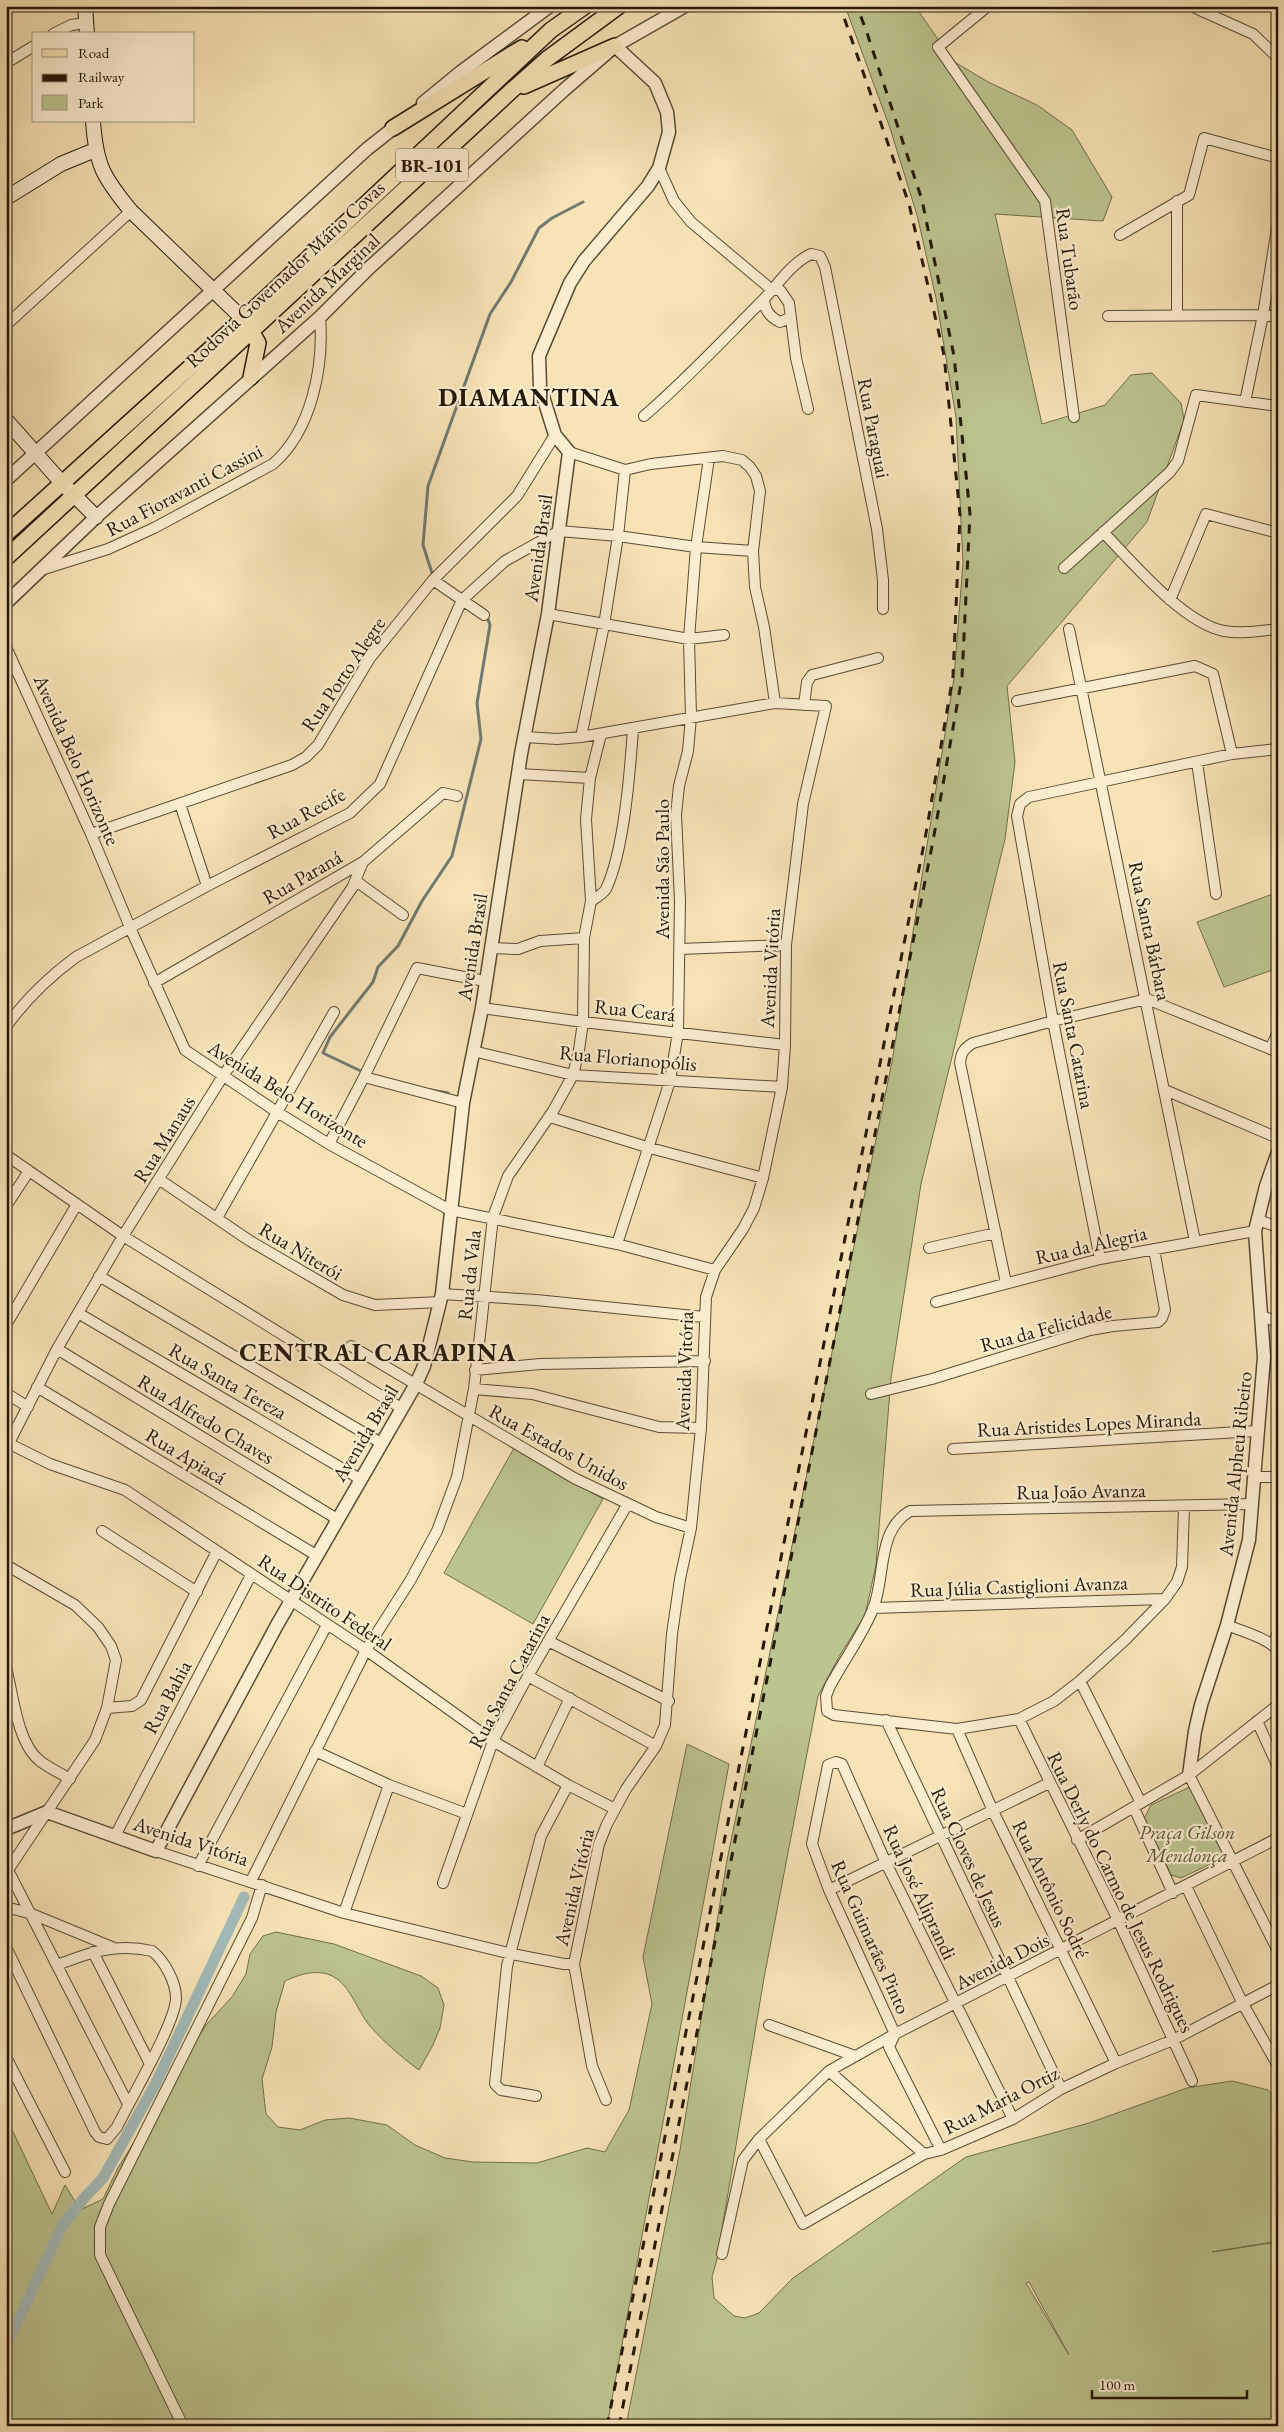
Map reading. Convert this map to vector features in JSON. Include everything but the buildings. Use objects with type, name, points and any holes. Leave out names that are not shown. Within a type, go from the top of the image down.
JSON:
[{"type":"main road","points":[[85,6],[86,29]]},
{"type":"main road","name":"Rodovia Governador Mário Covas","points":[[6,534],[243,319],[551,30],[585,6]]},
{"type":"main road","name":"Rodovia Governador Mário Covas","points":[[6,558],[511,91],[547,59],[619,6]]},
{"type":"main road","points":[[393,128],[551,30]]},
{"type":"main road","points":[[511,91],[615,46]]},
{"type":"main road","points":[[93,122],[94,150],[98,163],[114,191],[131,211],[243,319],[253,331],[258,343],[251,376]]},
{"type":"main road","points":[[6,198],[61,164],[94,150]]},
{"type":"main road","points":[[6,420],[96,518]]},
{"type":"street","points":[[6,480],[367,148],[462,71],[550,6]]},
{"type":"street","name":"Avenida Marginal","points":[[6,603],[251,376],[320,317],[412,229],[615,46],[686,6]]},
{"type":"street","name":"Rua Tubarão","points":[[988,6],[938,47],[1045,201],[1074,417]]},
{"type":"street","points":[[1191,6],[1253,34],[1278,58]]},
{"type":"street","points":[[57,32],[72,25],[86,29]]},
{"type":"street","points":[[615,46],[655,83],[667,112],[669,132],[659,168],[648,186],[584,261],[570,283],[539,356],[540,387],[555,435],[569,452],[625,470],[650,464],[734,456],[742,460],[756,476],[760,501],[753,551],[755,588],[764,627],[775,703]]},
{"type":"street","points":[[6,63],[32,47]]},
{"type":"street","points":[[1120,235],[1189,195],[1204,138],[1278,158]]},
{"type":"street","points":[[659,168],[674,201],[691,222],[772,290],[780,290],[785,296],[789,304],[802,386],[808,409]]},
{"type":"street","points":[[1178,201],[1178,316]]},
{"type":"street","points":[[6,325],[131,211]]},
{"type":"street","points":[[1245,402],[1263,315],[1278,222]]},
{"type":"street","name":"Rua Paraguai","points":[[772,290],[798,260],[811,254],[820,256],[825,268],[877,529],[883,580],[883,609]]},
{"type":"street","points":[[644,416],[685,381],[772,290]]},
{"type":"street","points":[[764,299],[765,309],[774,319],[780,322],[790,318]]},
{"type":"street","points":[[1108,316],[1263,315],[1278,317]]},
{"type":"street","name":"Rua Fioravanti Cassini","points":[[44,569],[108,549],[154,528],[273,464],[287,452],[300,429],[318,378],[322,343],[320,317]]},
{"type":"street","points":[[1064,568],[1170,472],[1178,461],[1196,395],[1278,406]]},
{"type":"street","name":"Rua Porto Alegre","points":[[91,834],[292,765],[306,757],[318,744],[370,658],[433,580],[517,496],[555,435]]},
{"type":"street","name":"Avenida Brasil","points":[[156,1851],[336,1518],[416,1384],[424,1366],[442,1298],[450,1210],[463,1104],[482,1008],[525,737],[548,614],[569,452]]},
{"type":"street","name":"Avenida São Paulo","points":[[617,1244],[650,1148],[670,1081],[678,1032],[680,901],[676,815],[679,786],[688,751],[691,718],[689,639],[696,547],[708,458]]},
{"type":"street","points":[[581,737],[604,625],[618,536],[625,470]]},
{"type":"street","points":[[1170,600],[1206,514],[1278,533]]},
{"type":"street","points":[[559,532],[618,536],[696,547],[753,551]]},
{"type":"street","name":"Rua Recife","points":[[6,1028],[19,1010],[57,971],[76,957],[207,886],[350,813],[380,784],[462,600],[505,561],[559,532]]},
{"type":"street","points":[[1103,532],[1170,600],[1205,625],[1241,632],[1278,629]]},
{"type":"street","points":[[433,580],[484,615]]},
{"type":"street","points":[[548,614],[689,639],[724,635]]},
{"type":"street","name":"Rua Santa Bárbara","points":[[1068,629],[1195,1241]]},
{"type":"street","name":"Avenida Belo Horizonte","points":[[6,647],[91,834],[154,983],[185,1050],[277,1112],[329,1144],[450,1210],[493,1217],[617,1244],[715,1270]]},
{"type":"street","points":[[6,656],[16,666]]},
{"type":"street","points":[[804,705],[807,682],[812,675],[878,658]]},
{"type":"street","points":[[1018,701],[1196,666],[1213,674],[1232,754]]},
{"type":"street","name":"Avenida Vitória","points":[[47,1812],[198,1866],[251,1881],[344,1913],[512,1954],[564,1964],[574,1964],[599,1844],[615,1809],[630,1783],[662,1736],[669,1701],[672,1634],[680,1579],[691,1528],[701,1428],[704,1317],[708,1284],[715,1270],[743,1230],[754,1208],[763,1178],[782,1087],[785,1044],[786,945],[803,804],[826,706],[775,703],[581,737],[557,739],[525,737]]},
{"type":"street","points":[[591,901],[605,891],[615,858],[628,784],[633,729]]},
{"type":"street","name":"Rua da Vala","points":[[251,1881],[366,1650],[410,1581],[443,1517],[458,1477],[474,1389],[493,1217],[508,1176],[550,1117],[573,1075],[583,1022],[584,938],[591,901],[586,819],[590,778],[601,734]]},
{"type":"street","points":[[1100,782],[1232,754],[1278,748]]},
{"type":"street","points":[[1197,762],[1216,894]]},
{"type":"street","points":[[519,774],[590,778]]},
{"type":"street","name":"Rua Santa Catarina","points":[[1100,782],[1029,797],[1020,804],[1017,816],[1052,1021],[1100,1259]]},
{"type":"street","name":"Rua Paraná","points":[[154,983],[363,862],[443,793],[457,796]]},
{"type":"street","points":[[180,804],[207,886]]},
{"type":"street","name":"Rua Manaus","points":[[8,1443],[28,1408],[57,1349],[123,1236],[160,1180],[223,1076],[356,881],[363,862]]},
{"type":"street","points":[[356,881],[403,915]]},
{"type":"street","points":[[491,948],[518,949],[540,941],[584,938]]},
{"type":"street","points":[[680,948],[786,945]]},
{"type":"street","points":[[329,1144],[417,968],[485,981]]},
{"type":"street","points":[[1006,1283],[960,1063],[961,1054],[973,1043],[1052,1021],[1146,999],[1274,1050],[1278,1032]]},
{"type":"street","name":"Rua Ceará","points":[[482,1008],[583,1022],[785,1044]]},
{"type":"street","points":[[217,1218],[334,1012]]},
{"type":"street","name":"Rua Florianopólis","points":[[472,1051],[573,1075],[782,1087]]},
{"type":"street","points":[[364,1077],[463,1104]]},
{"type":"street","points":[[1165,1090],[1278,1138]]},
{"type":"street","points":[[550,1117],[650,1148],[763,1178]]},
{"type":"street","name":"Avenida Alpheu Ribeiro","points":[[1189,1775],[1195,1731],[1201,1705],[1228,1625],[1244,1564],[1255,1477],[1264,1357],[1256,1226],[1277,1154]]},
{"type":"street","points":[[6,1155],[123,1236],[401,1408]]},
{"type":"street","points":[[6,1206],[29,1171]]},
{"type":"street","name":"Rua Niterói","points":[[160,1180],[250,1241],[314,1280],[358,1302],[374,1305],[442,1298],[484,1297],[704,1317]]},
{"type":"street","points":[[6,1326],[77,1204]]},
{"type":"street","points":[[1256,1226],[1278,1227]]},
{"type":"street","name":"Rua da Alegria","points":[[936,1302],[1100,1259],[1195,1241],[1256,1226]]},
{"type":"street","points":[[929,1248],[996,1233]]},
{"type":"street","name":"Rua da Felicidade","points":[[871,1394],[932,1379],[1090,1330],[1158,1322],[1165,1310],[1154,1249]]},
{"type":"street","points":[[99,1276],[381,1443]]},
{"type":"street","name":"Rua Santa Tereza","points":[[78,1313],[360,1479]]},
{"type":"street","points":[[1261,1316],[1278,1322]]},
{"type":"street","name":"Rua Estados Unidos","points":[[351,1346],[574,1478],[627,1505],[691,1528]]},
{"type":"street","name":"Rua Alfredo Chaves","points":[[57,1349],[336,1518]]},
{"type":"street","points":[[475,1370],[540,1364],[704,1361]]},
{"type":"street","name":"Rua Apiacá","points":[[37,1387],[316,1555]]},
{"type":"street","points":[[474,1389],[532,1394],[659,1426],[701,1428]]},
{"type":"street","points":[[6,1393],[28,1408]]},
{"type":"street","name":"Rua Aristides Lopes Miranda","points":[[953,1449],[1258,1431]]},
{"type":"street","name":"Rua Distrito Federal","points":[[8,1443],[50,1464],[125,1490],[216,1553],[366,1650],[493,1741],[568,1785],[615,1809]]},
{"type":"street","points":[[1255,1477],[1278,1477]]},
{"type":"street","name":"Rua João Avanza","points":[[873,1608],[891,1530],[899,1518],[910,1511],[1184,1507],[1252,1504]]},
{"type":"street","name":"Rua Santa Catarina","points":[[443,1884],[493,1741],[528,1676],[627,1505]]},
{"type":"street","name":"Rua Júlia Castiglioni Avanza","points":[[1165,1599],[873,1608],[826,1696],[827,1711],[834,1715],[957,1729],[1018,1719],[1054,1701],[1080,1681],[1165,1599],[1177,1582],[1182,1567],[1184,1507]]},
{"type":"street","points":[[102,1531],[197,1592]]},
{"type":"street","points":[[107,1708],[132,1706],[140,1700],[216,1553]]},
{"type":"street","points":[[6,1564],[75,1606],[98,1627],[111,1646],[116,1660],[107,1708],[94,1740],[70,1779],[7,1871],[32,1914],[128,2104]]},
{"type":"street","name":"Rua Bahia","points":[[115,1836],[251,1575]]},
{"type":"street","points":[[198,1866],[327,1625]]},
{"type":"street","points":[[1228,1625],[1275,1648],[1278,1632]]},
{"type":"street","points":[[548,1641],[669,1701]]},
{"type":"street","points":[[6,1667],[22,1735],[29,1748],[39,1760],[70,1779]]},
{"type":"street","points":[[528,1676],[656,1746]]},
{"type":"street","points":[[1080,1681],[1137,1806],[1172,1893]]},
{"type":"street","points":[[537,1767],[570,1698]]},
{"type":"street","points":[[1077,1840],[1189,1775],[1278,1704]]},
{"type":"street","name":"Rua Derly do Carmo de Jesus Rodrigues","points":[[1018,1719],[1118,1920],[1192,2081]]},
{"type":"street","name":"Rua Cloves de Jesus","points":[[886,1720],[940,1838],[1061,2089]]},
{"type":"street","points":[[1257,1721],[1278,1767]]},
{"type":"street","name":"Rua Antônio Sodré","points":[[957,1729],[993,1812],[1116,2062]]},
{"type":"street","points":[[315,1751],[389,1784],[467,1814]]},
{"type":"street","name":"Rua José Aliprandi","points":[[836,1762],[842,1764],[886,1863],[954,2004],[1013,2119]]},
{"type":"street","name":"Rua Guimarães Pinto","points":[[836,1762],[828,1765],[812,1844],[829,1890],[895,2034],[889,2047],[941,2150]]},
{"type":"street","points":[[1189,1775],[1278,1951]]},
{"type":"street","points":[[344,1913],[389,1784]]},
{"type":"street","points":[[829,1890],[1049,1784]]},
{"type":"street","points":[[536,2096],[500,2090],[495,2084],[504,1984],[541,1836],[568,1785]]},
{"type":"street","points":[[6,1829],[47,1812]]},
{"type":"street","name":"Avenida Dois","points":[[722,2254],[743,2160],[759,2139],[829,2071],[895,2034],[1278,1838]]},
{"type":"street","points":[[182,2426],[100,2255],[100,2227],[130,2158],[252,1918],[262,1885]]},
{"type":"street","points":[[1186,1886],[1243,2004],[1278,2066]]},
{"type":"street","points":[[6,1907],[32,1914],[112,1947]]},
{"type":"street","points":[[6,1946],[95,2132],[102,2139],[112,2135],[171,2020],[176,1996],[170,1975],[158,1955],[145,1949],[112,1947],[57,1965]]},
{"type":"street","points":[[93,1952],[149,2062]]},
{"type":"street","points":[[574,1964],[592,2066],[606,2100]]},
{"type":"street","name":"Rua Maria Ortiz","points":[[759,2139],[803,2224],[924,2154],[941,2150],[1013,2119],[1061,2089],[1116,2062],[1173,2040],[1278,1985]]},
{"type":"street","points":[[769,2025],[855,2056]]},
{"type":"street","points":[[6,2056],[65,2172]]},
{"type":"street","points":[[829,2071],[924,2154]]},
{"type":"green space","points":[[845,6],[915,6],[953,61],[988,82],[1037,105],[1072,130],[1112,197],[1103,221],[995,214],[1042,424],[1105,405],[1131,375],[1152,373],[1181,403],[1184,420],[1147,522],[1007,686],[1015,762],[1005,839],[921,1184],[891,1378],[876,1565],[865,1615],[840,1655],[818,1696],[764,1978],[717,2259],[712,2277],[714,2298],[734,2316],[745,2318],[759,2313],[793,2278],[966,2157],[1089,2123],[1187,2088],[1232,2081],[1268,2090],[1278,2099],[1278,2241],[1212,2252],[1278,2242],[1274,2426],[626,2426],[680,2150],[727,1860],[892,1062],[954,678],[963,563],[956,417],[936,298],[917,215],[890,128]],"holes":[[[1029,2282],[1069,2355],[1026,2283]]]},
{"type":"green space","points":[[1278,892],[1278,968],[1224,987],[1197,922]]},
{"type":"green space","points":[[514,1448],[603,1499],[533,1624],[444,1573]]},
{"type":"green space","points":[[687,1744],[729,1764],[607,2426],[6,2426],[6,2117],[52,2214],[65,2185],[80,2210],[103,2199],[118,2168],[206,2025],[232,1997],[246,1974],[250,1954],[263,1936],[276,1932],[334,1944],[421,1976],[438,1988],[444,2005],[440,2028],[419,2070],[393,2050],[370,2026],[348,1991],[337,1979],[324,1973],[313,1973],[285,1981],[276,2012],[272,2047],[262,2079],[266,2114],[278,2127],[300,2130],[325,2120],[349,2118],[387,2125],[415,2145],[445,2158],[473,2162],[537,2163],[587,2148],[605,2152],[629,2110],[652,2004],[643,1957]]},
{"type":"green space","name":"Praça Gilson Mendonça","points":[[1190,1787],[1225,1857],[1181,1878],[1171,1875],[1144,1819],[1151,1805]]},
{"type":"waterway","points":[[432,573],[423,545],[428,486],[490,314],[511,282],[539,228],[552,218],[583,202]]},
{"type":"waterway","points":[[365,1073],[323,1053],[330,1037],[373,982],[378,967],[398,946],[422,901],[452,856],[481,739],[477,703],[490,625],[487,616]]},
{"type":"waterway","points":[[431,1090],[448,1093]]},
{"type":"waterway","points":[[6,2346],[63,2224],[103,2178],[156,2083],[244,1897]]},
{"type":"railway","points":[[607,2426],[925,839],[953,676],[960,515],[944,355],[909,204],[840,6]]},
{"type":"railway","points":[[619,2426],[933,841],[962,677],[970,514],[954,356],[922,200],[857,6]]},
{"type":"district","name":"DIAMANTINA","points":[[529,397]]},
{"type":"district","name":"CENTRAL CARAPINA","points":[[378,1352]]}]
